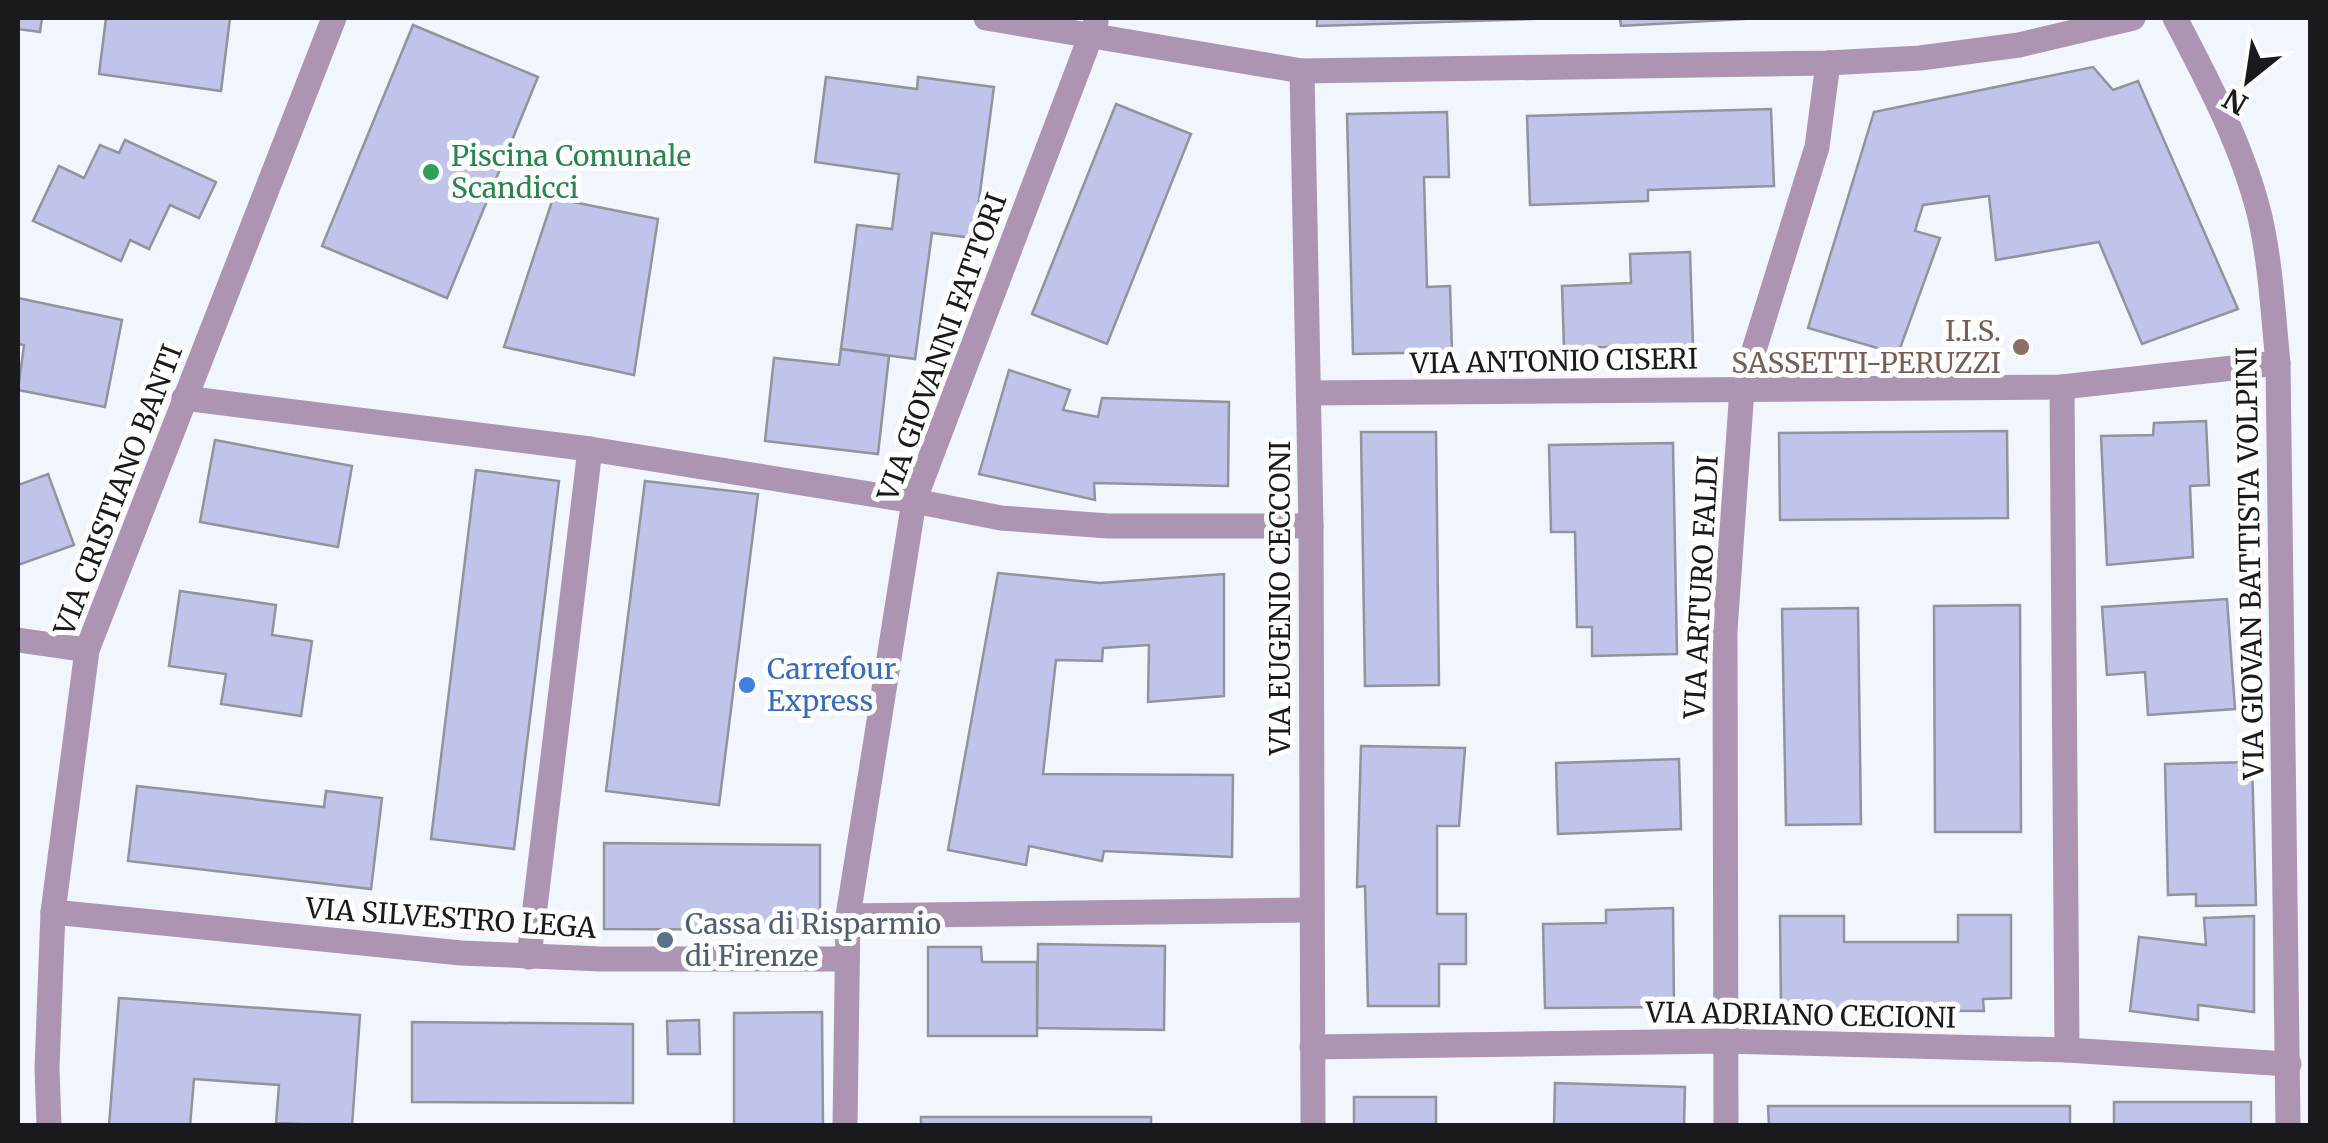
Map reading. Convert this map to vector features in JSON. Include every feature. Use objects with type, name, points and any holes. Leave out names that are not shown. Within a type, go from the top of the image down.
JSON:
[{"type":"street","name":"VIA CRISTIANO BANTI","points":[[49,1126],[52,912],[87,650],[334,18]]},
{"type":"street","points":[[986,18],[1094,25],[1302,71],[1920,58],[2019,45],[2133,18]]},
{"type":"street","name":"VIA GIOVAN BATTISTA VOLPINI","points":[[2176,18],[2224,118],[2260,217],[2268,263],[2278,363],[2288,1126]]},
{"type":"street","name":"VIA GIOVANNI FATTORI","points":[[846,1126],[848,916],[914,501],[1094,25]]},
{"type":"street","name":"VIA ARTURO FALDI","points":[[1726,1126],[1725,630],[1742,389],[1817,147],[1828,62]]},
{"type":"street","name":"VIA EUGENIO CECCONI","points":[[1302,71],[1311,526],[1313,1126]]},
{"type":"street","name":"VIA ANTONIO CISERI","points":[[1309,393],[2062,386],[2278,363]]},
{"type":"street","points":[[2062,386],[2066,1050]]},
{"type":"street","points":[[184,398],[590,449],[1001,518],[1108,526],[1311,526]]},
{"type":"street","points":[[529,957],[590,449]]},
{"type":"street","points":[[18,640],[87,650]]},
{"type":"street","points":[[848,916],[1310,910]]},
{"type":"street","name":"VIA SILVESTRO LEGA","points":[[52,912],[393,948],[529,957],[847,959]]},
{"type":"street","name":"VIA ADRIANO CECIONI","points":[[1312,1047],[1725,1042],[2066,1050],[2289,1064]]},
{"type":"building","points":[[18,18],[42,18],[40,32],[18,29]]},
{"type":"building","points":[[106,18],[230,18],[221,91],[99,74]]},
{"type":"building","points":[[1317,18],[1561,18],[1317,26]]},
{"type":"building","points":[[1620,18],[1761,18],[1621,26]]},
{"type":"building","points":[[413,25],[538,77],[447,298],[322,246]]},
{"type":"building","points":[[2093,67],[2113,90],[2138,81],[2238,309],[2142,344],[2099,242],[1996,260],[1989,196],[1923,205],[1915,231],[1940,238],[1898,354],[1808,328],[1874,112]]},
{"type":"building","points":[[826,77],[917,89],[918,77],[994,87],[974,238],[932,233],[915,359],[841,349],[857,225],[892,229],[899,174],[815,162]]},
{"type":"building","points":[[1116,104],[1191,134],[1107,344],[1032,314]]},
{"type":"building","points":[[1771,109],[1774,186],[1648,190],[1648,201],[1530,205],[1527,116]]},
{"type":"building","points":[[1447,112],[1449,177],[1424,177],[1427,287],[1450,286],[1452,352],[1353,354],[1347,114]]},
{"type":"building","points":[[125,140],[216,182],[199,218],[170,205],[149,249],[130,240],[121,261],[33,221],[59,166],[84,178],[100,145],[119,153]]},
{"type":"building","points":[[553,198],[658,219],[634,375],[504,347]]},
{"type":"building","points":[[1690,252],[1693,345],[1564,348],[1562,286],[1631,283],[1630,254]]},
{"type":"building","points":[[18,298],[122,320],[105,407],[18,390],[24,345],[18,344]]},
{"type":"building","points":[[841,349],[889,356],[878,454],[765,441],[774,358],[839,365]]},
{"type":"building","points":[[1009,370],[1070,390],[1063,410],[1098,417],[1102,398],[1229,402],[1228,486],[1094,483],[1095,500],[979,474]]},
{"type":"building","points":[[2206,421],[2209,485],[2190,486],[2193,557],[2107,565],[2101,436],[2153,435],[2154,423]]},
{"type":"building","points":[[2007,431],[2008,518],[1780,520],[1779,433]]},
{"type":"building","points":[[1361,432],[1436,432],[1439,685],[1365,686]]},
{"type":"building","points":[[215,440],[352,466],[338,547],[200,522]]},
{"type":"building","points":[[1673,443],[1677,654],[1592,656],[1592,627],[1577,627],[1575,532],[1551,532],[1549,445]]},
{"type":"building","points":[[476,470],[559,481],[514,849],[431,839]]},
{"type":"building","points":[[48,474],[74,545],[18,565],[18,485]]},
{"type":"building","points":[[645,481],[758,494],[719,805],[606,791]]},
{"type":"building","points":[[998,573],[1100,583],[1224,574],[1224,696],[1148,702],[1149,645],[1103,648],[1102,661],[1056,660],[1043,774],[1233,775],[1232,857],[1104,851],[1102,861],[1029,846],[1026,865],[948,850]]},
{"type":"building","points":[[180,591],[276,605],[272,635],[312,641],[301,716],[221,704],[226,674],[169,666]]},
{"type":"building","points":[[2227,599],[2235,709],[2148,715],[2145,672],[2107,675],[2102,607]]},
{"type":"building","points":[[2020,605],[2021,832],[1935,832],[1934,606]]},
{"type":"building","points":[[1858,608],[1861,824],[1786,825],[1782,609]]},
{"type":"building","points":[[1361,746],[1465,748],[1459,826],[1437,826],[1437,914],[1466,914],[1466,964],[1439,964],[1439,1006],[1368,1006],[1365,886],[1357,887]]},
{"type":"building","points":[[1679,759],[1681,829],[1558,834],[1556,763]]},
{"type":"building","points":[[2252,762],[2256,905],[2196,906],[2196,894],[2168,895],[2165,764]]},
{"type":"building","points":[[137,786],[324,807],[326,791],[382,798],[371,889],[128,861]]},
{"type":"building","points":[[604,843],[820,845],[820,930],[604,929]]},
{"type":"building","points":[[1673,908],[1674,1007],[1545,1008],[1543,924],[1606,923],[1606,910]]},
{"type":"building","points":[[1958,915],[2011,915],[2011,998],[1983,999],[1984,1011],[1781,1010],[1780,916],[1844,916],[1844,942],[1958,942]]},
{"type":"building","points":[[2254,916],[2254,1012],[2198,1005],[2198,1020],[2130,1011],[2139,937],[2206,945],[2204,918]]},
{"type":"building","points":[[1038,944],[1165,946],[1164,1030],[1037,1028]]},
{"type":"building","points":[[928,947],[981,947],[982,962],[1037,962],[1037,1036],[928,1036]]},
{"type":"building","points":[[119,998],[360,1015],[352,1126],[276,1123],[279,1085],[194,1079],[190,1126],[109,1126]]},
{"type":"building","points":[[822,1012],[823,1126],[734,1126],[734,1013]]},
{"type":"building","points":[[699,1020],[700,1054],[668,1054],[667,1021]]},
{"type":"building","points":[[412,1022],[633,1024],[633,1103],[412,1102]]},
{"type":"building","points":[[1555,1083],[1685,1087],[1684,1126],[1554,1126]]},
{"type":"building","points":[[1354,1097],[1436,1097],[1436,1126],[1354,1126]]},
{"type":"building","points":[[2114,1102],[2251,1102],[2251,1126],[2114,1126]]},
{"type":"building","points":[[1768,1106],[2070,1106],[2070,1126],[1769,1126]]},
{"type":"building","points":[[921,1117],[1151,1117],[1151,1126],[921,1126]]},
{"type":"place","name":"Piscina Comunale Scandicci","points":[[431,172]]},
{"type":"place","name":"I.I.S. SASSETTI-PERUZZI","points":[[2021,347]]},
{"type":"place","name":"Carrefour Express","points":[[747,685]]},
{"type":"place","name":"Cassa di Risparmio di Firenze","points":[[665,940]]}]
